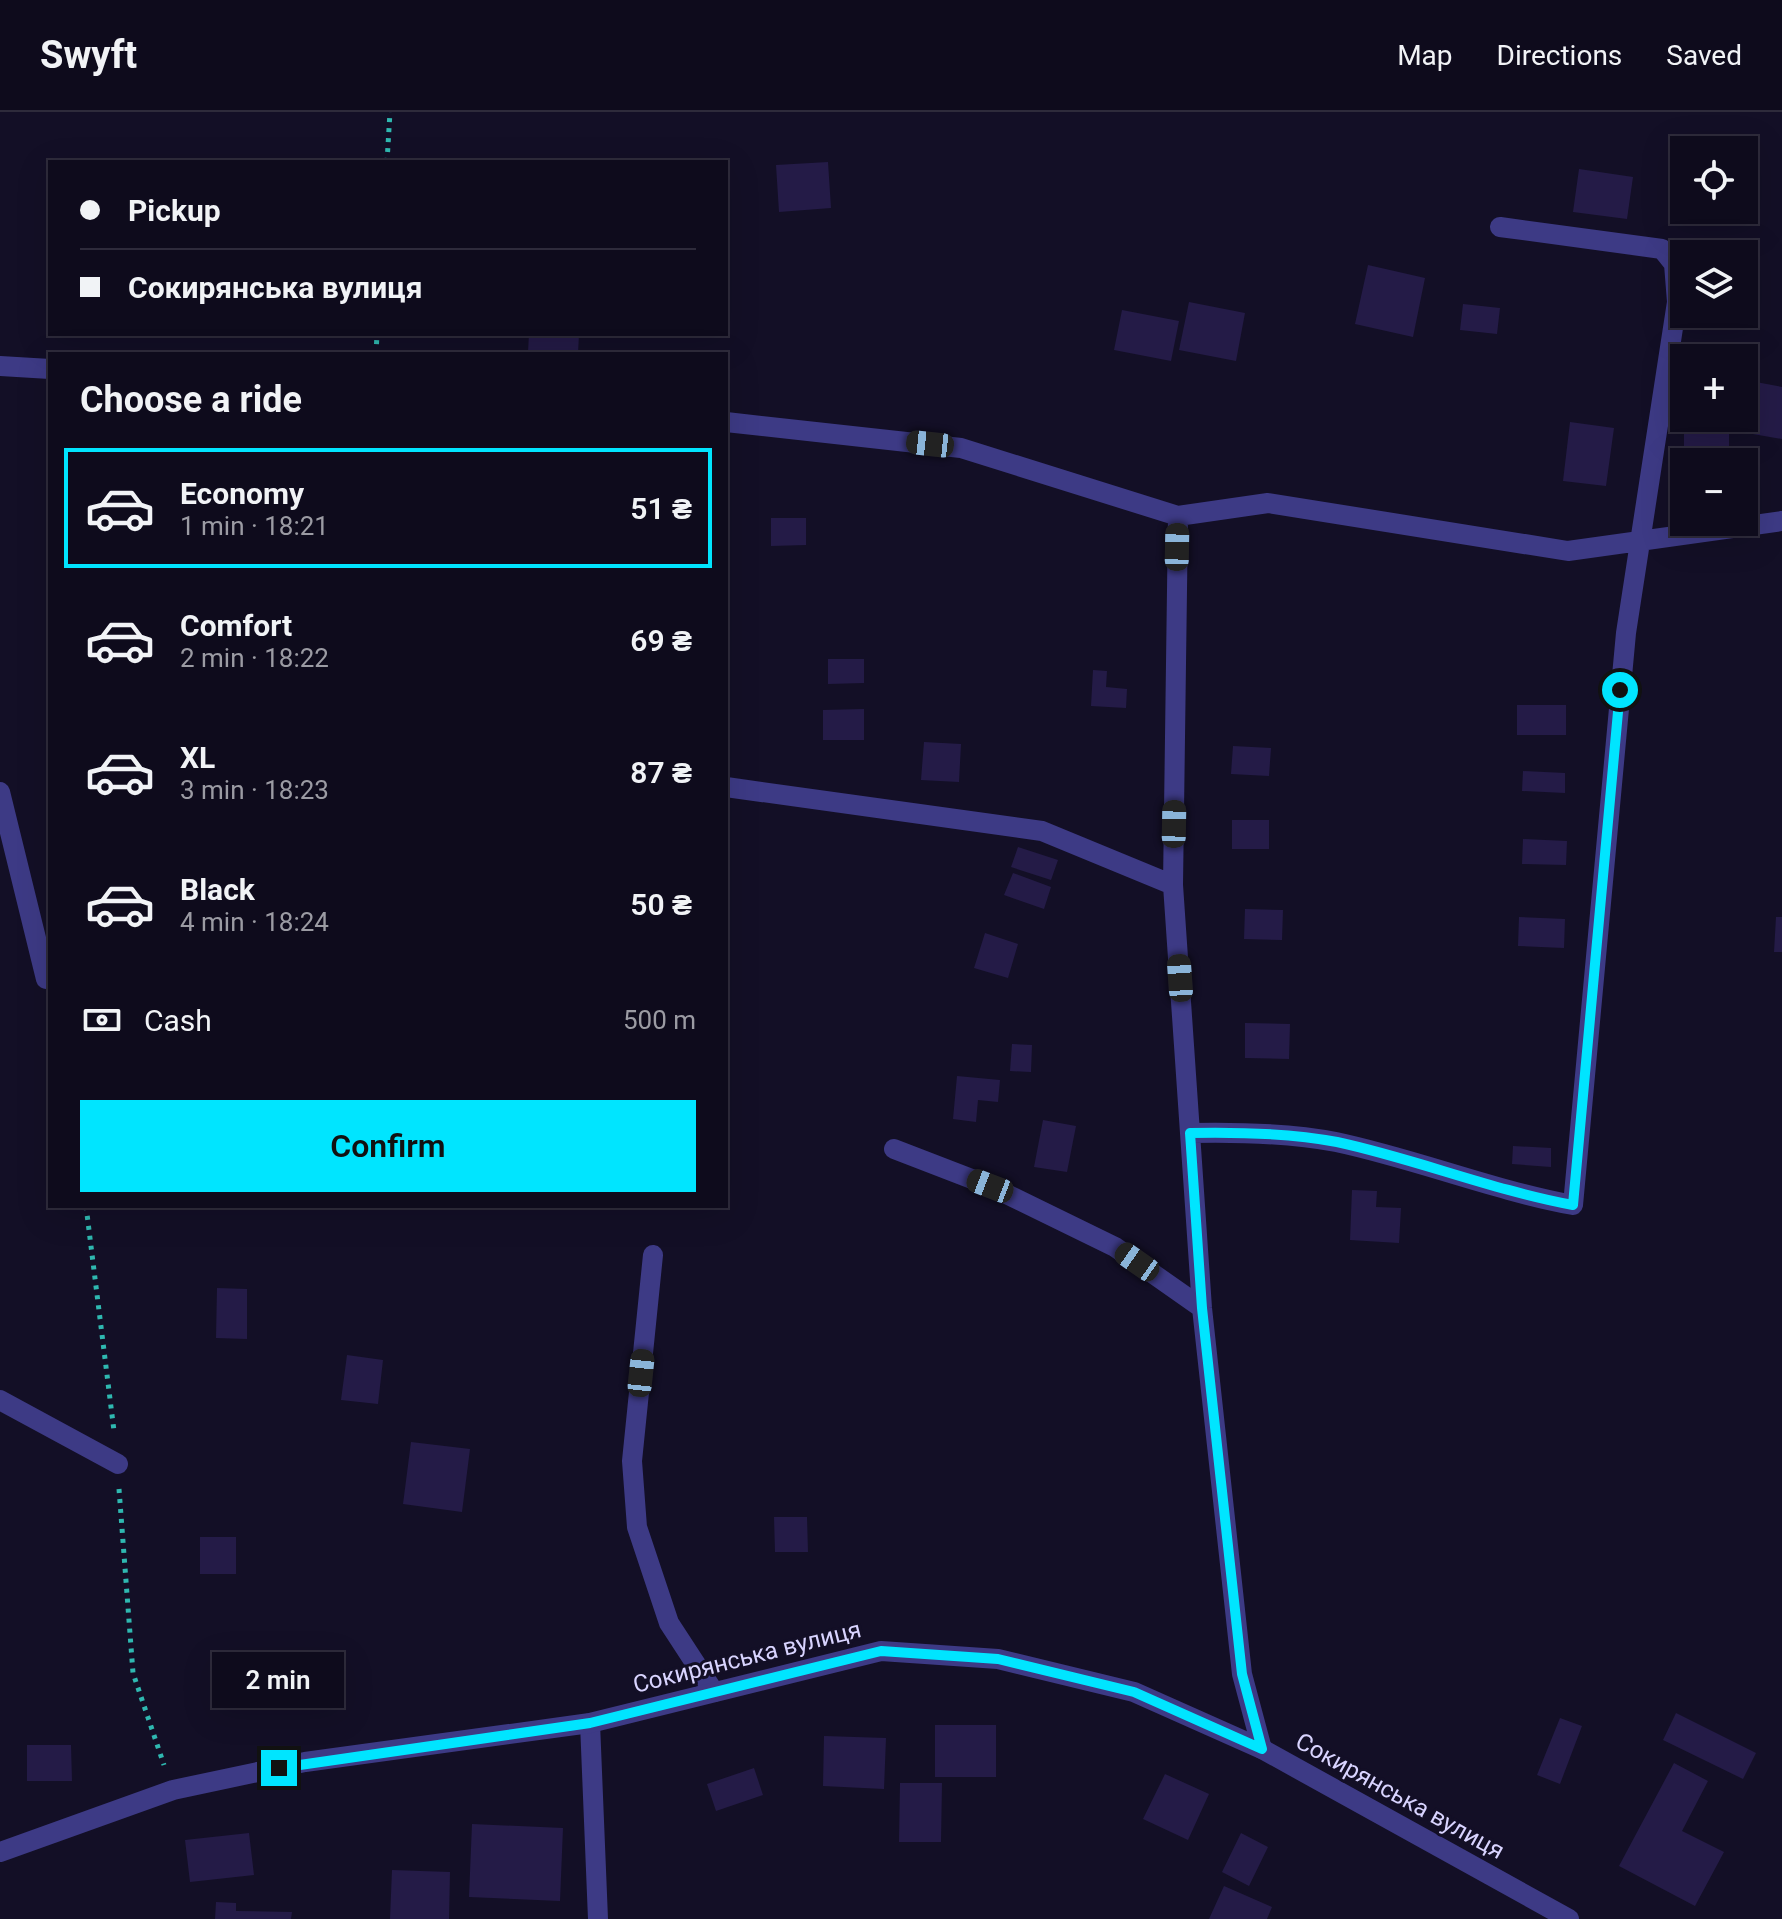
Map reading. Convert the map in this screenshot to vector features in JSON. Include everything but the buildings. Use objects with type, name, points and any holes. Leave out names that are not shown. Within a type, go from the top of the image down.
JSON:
[{"type":"street","points":[[1190,1133],[1241,1132],[1336,1142],[1516,1195],[1573,1205],[1626,633],[1677,302],[1674,264],[1662,249],[1500,227]]},
{"type":"street","points":[[0,366],[48,369]]},
{"type":"street","points":[[728,422],[961,448],[1178,516],[1268,503],[1568,551],[1782,521]]},
{"type":"street","points":[[1178,516],[1173,885],[1202,1308],[1242,1674],[1262,1749]]},
{"type":"street","points":[[728,787],[1042,831],[1173,885]]},
{"type":"street","points":[[0,792],[46,979]]},
{"type":"street","points":[[894,1149],[990,1186],[1115,1247],[1202,1308]]},
{"type":"street","points":[[653,1255],[632,1461],[637,1527],[669,1623],[714,1692]]},
{"type":"street","points":[[0,1400],[118,1464]]},
{"type":"street","name":"Сокирянська вулиця","points":[[0,1852],[173,1790],[305,1762],[590,1723],[881,1651],[998,1659],[1134,1692],[1262,1749],[1569,1919]]},
{"type":"street","points":[[590,1723],[598,1919]]},
{"type":"path","points":[[387,160],[390,112]]},
{"type":"path","points":[[86,1208],[118,1464],[133,1673],[173,1790]]},
{"type":"route","points":[[279,1768],[590,1723],[881,1651],[998,1659],[1134,1692],[1262,1749],[1242,1674],[1202,1308],[1190,1133],[1241,1132],[1336,1142],[1516,1195],[1573,1205],[1620,690]]}]
